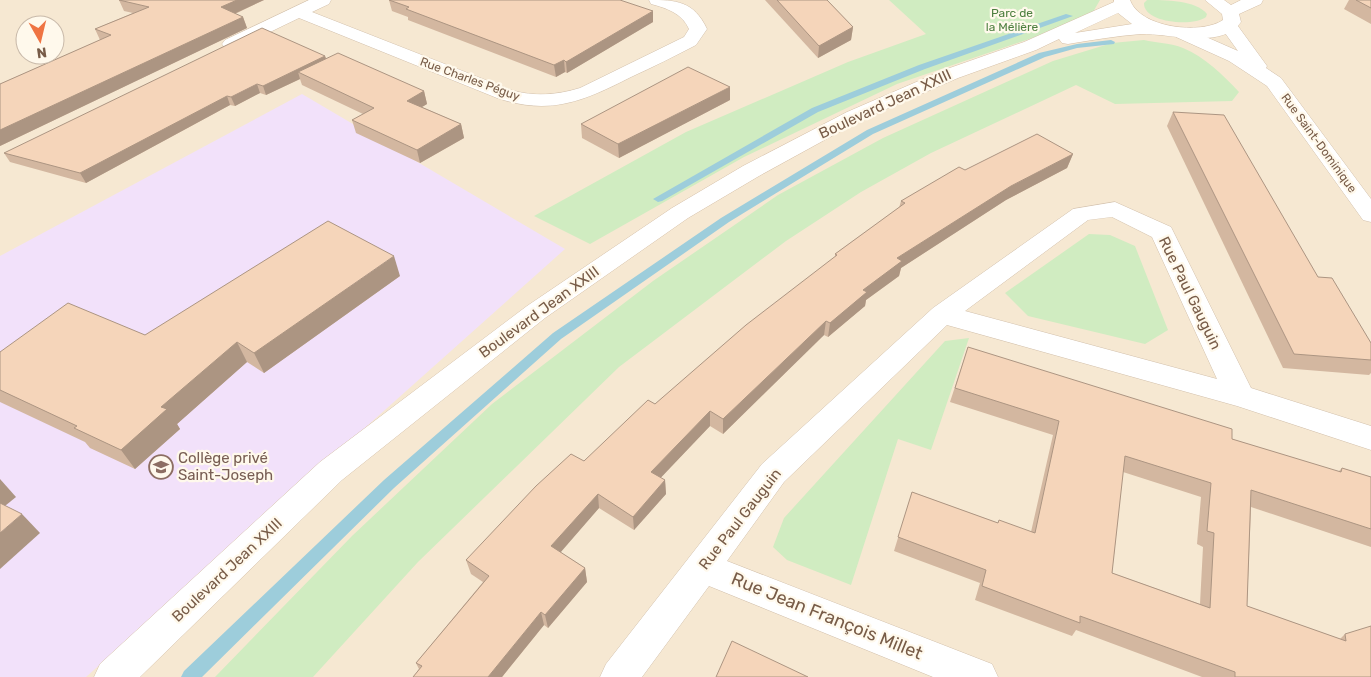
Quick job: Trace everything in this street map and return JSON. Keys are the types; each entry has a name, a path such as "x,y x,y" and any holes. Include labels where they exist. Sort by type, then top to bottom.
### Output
{"street":[{"path":"212,54 323,0"},
{"name":"Rue Charles Péguy","path":"298,12 504,94 519,99 539,101 565,99 587,92 690,41 698,29 694,19 675,6 657,0"},
{"name":"Rue Saint-Dominique","path":"1213,0 1230,19 1263,73 1284,94 1364,196 1371,215"},
{"path":"1030,46 1121,2 1125,11 1133,17 1158,28 1182,33 1211,33 1255,0"},
{"path":"1030,46 1124,30 1158,28"},
{"name":"Rue Saint-Dominique","path":"1182,33 1236,57 1263,73"},
{"name":"Boulevard Jean XXIII","path":"113,677 331,472 552,300 680,213 805,142 909,91 988,59 1030,46"},
{"name":"Rue Paul Gauguin","path":"619,677 773,473 942,314 1081,214 1114,209 1162,232 1240,396"},
{"path":"942,314 1240,396 1371,438"},
{"name":"Rue Jean François Millet","path":"702,567 979,677"}],"shaded area":[{"path":"0,0 1371,0 1371,677 0,677"},
{"name":"Collège privé Saint-Joseph","path":"302,94 565,249 86,677 0,677 0,256"}],"green space":[{"name":"Parc de la Mélière","path":"889,0 1100,0 1093,12 1035,37 897,84 744,157 590,244 534,216 686,132 848,62 926,34"},
{"path":"1147,0 1188,3 1202,9 1207,14 1206,17 1200,20 1191,22 1160,19 1151,15 1146,10 1144,3"},
{"path":"1144,40 1174,45 1199,56 1227,79 1239,92 1232,101 1115,104 1076,85 931,153 861,192 786,241 619,367 418,562 313,677 215,677 352,536 492,404 653,281 778,195 883,138 1053,61 1112,43"},
{"path":"1089,234 1110,235 1135,246 1168,330 1145,344 1028,316 1005,293"},
{"path":"969,338 931,450 898,439 851,585 787,560 773,547 784,518 945,341"}],"building":[{"path":"119,0 237,0 221,7 243,17 0,130 0,84 43,65 65,65 65,55 111,35 95,29 149,7"},
{"path":"389,0 620,0 653,11 566,62 564,60 554,65 406,9 409,7"},
{"path":"777,0 827,0 853,27 819,46"},
{"path":"1356,0 1371,0 1371,8"},
{"path":"262,28 325,56 263,86 257,84 231,97 227,96 80,173 4,153"},
{"path":"338,53 424,91 407,101 461,124 417,150 352,120 374,108 298,72"},
{"path":"688,67 730,87 618,144 581,124"},
{"path":"1173,112 1224,115 1318,277 1332,278 1371,343 1371,360 1294,354"},
{"path":"1037,134 1073,154 1011,186 897,258 902,261 863,290 867,292 830,323 826,321 723,419 710,411 651,472 665,480 633,517 598,494 551,546 585,568 545,615 541,612 488,677 413,677 422,666 416,663 489,576 466,560 536,486 571,454 584,461 648,400 655,404 746,325 837,255 835,254 905,203 901,201 959,167 965,170"},
{"path":"328,221 394,256 254,353 237,342 161,407 167,409 121,450 74,428 77,426 0,390 0,352 68,303 145,335"},
{"path":"968,347 1232,429 1232,439 1341,472 1342,468 1371,477 1371,529 1251,490 1247,606 1346,641 1345,634 1371,626 1371,677 1235,677 1235,672 1080,616 1080,623 982,586 986,570 898,537 912,492 998,523 999,520 1035,533 1059,421 955,388","holes":["1125,456 1211,483 1207,531 1214,533 1210,608 1112,573"]},
{"path":"0,503 22,514 0,533"},
{"path":"732,641 808,677 716,677"}],"waterway":[{"path":"658,199 815,110 922,67 1069,16"},
{"path":"190,677 389,484 557,336 725,220 870,132 1042,55 1077,46 1111,42"}],"place":[{"name":"Collège privé Saint-Joseph","path":"161,467"}]}
